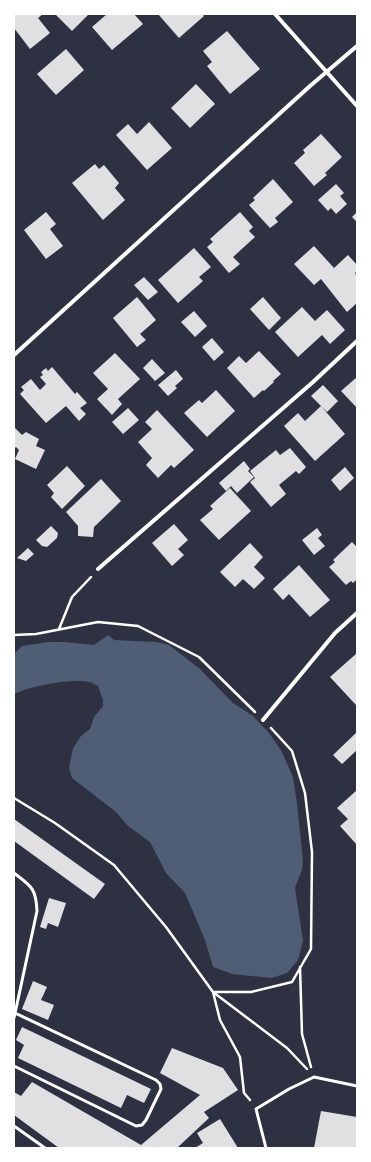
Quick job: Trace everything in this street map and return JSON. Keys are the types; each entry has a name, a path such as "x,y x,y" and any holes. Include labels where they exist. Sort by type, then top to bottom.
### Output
{"street":[{"path":"275,14 357,106"},
{"path":"14,355 357,46"},
{"path":"98,569 313,382 357,341"},
{"path":"263,720 335,633 357,612"}],"lane":[{"path":"14,873 32,888 37,899 37,911 14,1018"},
{"path":"14,1066 136,1126 142,1125 146,1120 161,1089 160,1084 156,1080 15,1013"},
{"path":"266,1148 256,1109 289,1089 314,1077 357,1086"},
{"path":"14,1126 45,1148"}],"path":[{"path":"58,629 72,597 98,569"},
{"path":"14,635 36,634 98,622 138,626 199,657 292,751 305,794 312,852 311,949 292,982 251,992 212,992"},
{"path":"14,798 55,823 114,865 166,927 212,992 287,1048 314,1077"},
{"path":"300,967 302,1034 314,1077"},
{"path":"212,992 220,1020 240,1057 244,1093 256,1109"}],"water":[{"path":"108,635 114,640 156,642 169,645 200,669 233,703 253,716 269,733 282,752 293,777 303,861 302,869 295,888 303,941 298,960 287,973 272,978 232,974 213,967 205,940 185,893 166,873 150,842 128,826 116,812 72,778 69,768 73,748 81,736 90,729 94,717 103,706 103,700 98,686 90,682 72,681 30,688 14,694 14,654 22,646 49,642 94,645"}],"building":[{"path":"14,14 43,14 38,18 50,33 30,49 14,28"},
{"path":"55,14 89,14 72,31"},
{"path":"107,14 134,14 143,24 112,50 92,27"},
{"path":"158,14 202,14 204,16 179,38"},
{"path":"227,31 260,69 230,94 207,66 212,62 203,51"},
{"path":"66,49 84,70 56,95 37,74"},
{"path":"196,84 215,104 190,128 171,108"},
{"path":"149,122 172,148 147,170 116,135 128,124 137,134"},
{"path":"321,134 342,157 325,173 327,175 314,186 294,163 305,153 303,150"},
{"path":"95,164 99,169 104,165 119,183 115,188 125,200 103,220 72,183"},
{"path":"273,179 293,202 275,218 278,222 270,228 249,205 255,200 253,198"},
{"path":"336,184 344,193 340,196 347,204 336,214 331,208 328,211 318,200"},
{"path":"46,212 56,224 50,229 63,246 46,259 24,230"},
{"path":"240,212 253,227 249,231 255,237 233,257 240,264 229,273 207,247 213,242 210,239"},
{"path":"357,212 357,222 352,217"},
{"path":"314,246 334,268 348,255 357,265 357,271 355,273 357,276 357,303 347,312 321,279 314,285 294,264"},
{"path":"194,248 211,267 199,277 203,281 178,303 158,280"},
{"path":"144,277 158,292 148,300 134,285"},
{"path":"137,297 156,320 140,334 146,340 137,347 113,318"},
{"path":"263,297 281,318 269,330 250,309"},
{"path":"302,307 315,321 327,310 345,330 330,344 322,335 298,357 275,332"},
{"path":"194,311 207,326 195,337 181,322"},
{"path":"212,338 224,352 214,361 202,347"},
{"path":"259,351 281,374 264,391 263,390 254,398 227,368 239,356 246,363"},
{"path":"115,353 140,379 118,399 122,404 112,415 97,399 108,389 93,373"},
{"path":"152,359 165,373 155,381 143,368"},
{"path":"52,367 75,394 77,392 87,403 80,408 86,414 79,421 66,406 46,423 20,394 24,390 21,387 31,379 40,390 46,384 40,377 43,375 41,372 46,368 48,371"},
{"path":"176,370 183,379 175,386 177,388 168,396 158,385"},
{"path":"357,377 357,408 341,391"},
{"path":"323,385 338,401 327,412 311,396"},
{"path":"216,390 235,411 207,437 184,413 199,400 202,403"},
{"path":"321,406 345,434 315,461 284,426 298,413 305,421"},
{"path":"128,408 139,420 123,434 112,422"},
{"path":"157,410 194,450 174,468 171,465 158,478 146,465 152,458 138,442 152,429 145,422"},
{"path":"14,427 22,435 26,432 39,439 36,446 45,450 36,469 15,459 19,450 16,447 14,449"},
{"path":"290,448 306,467 299,474 296,471 279,485 286,494 271,507 250,482 255,478 250,471 276,450 280,455"},
{"path":"244,461 250,469 248,471 254,477 237,493 231,486 226,491 219,483"},
{"path":"67,466 85,486 62,509 51,497 54,493 47,485"},
{"path":"345,467 354,478 340,491 331,480"},
{"path":"101,479 121,501 94,527 93,537 78,536 78,526 66,512"},
{"path":"230,488 251,511 219,540 200,520 213,509 210,506"},
{"path":"174,524 188,540 178,549 184,555 172,566 152,543"},
{"path":"51,526 58,533 57,538 47,547 42,546 36,540"},
{"path":"317,528 322,535 318,538 325,546 314,555 302,540"},
{"path":"352,542 357,547 357,579 353,583 351,581 346,585 329,567 335,562 333,560"},
{"path":"250,543 263,557 254,567 265,578 254,589 243,579 235,587 220,572"},
{"path":"28,548 34,554 26,561 17,558"},
{"path":"299,565 330,600 310,617 289,594 283,600 273,589"},
{"path":"357,653 357,703 356,705 330,677"},
{"path":"357,732 357,750 342,764 333,755"},
{"path":"357,790 357,845 340,826 348,819 337,808"},
{"path":"14,819 105,884 94,899 14,841"},
{"path":"49,898 66,903 58,927 48,923 46,929 40,927"},
{"path":"33,981 47,987 41,1000 54,1005 48,1020 22,1009"},
{"path":"22,1027 151,1089 144,1103 127,1095 121,1108 18,1058 24,1045 16,1040"},
{"path":"172,1048 223,1068 238,1090 204,1112 209,1118 177,1148 59,1148 14,1115 14,1092 21,1096 32,1082 141,1145 200,1095 160,1073"},
{"path":"321,1111 357,1117 357,1148 314,1148"},
{"path":"220,1119 238,1148 195,1148 203,1143 197,1133"}]}
